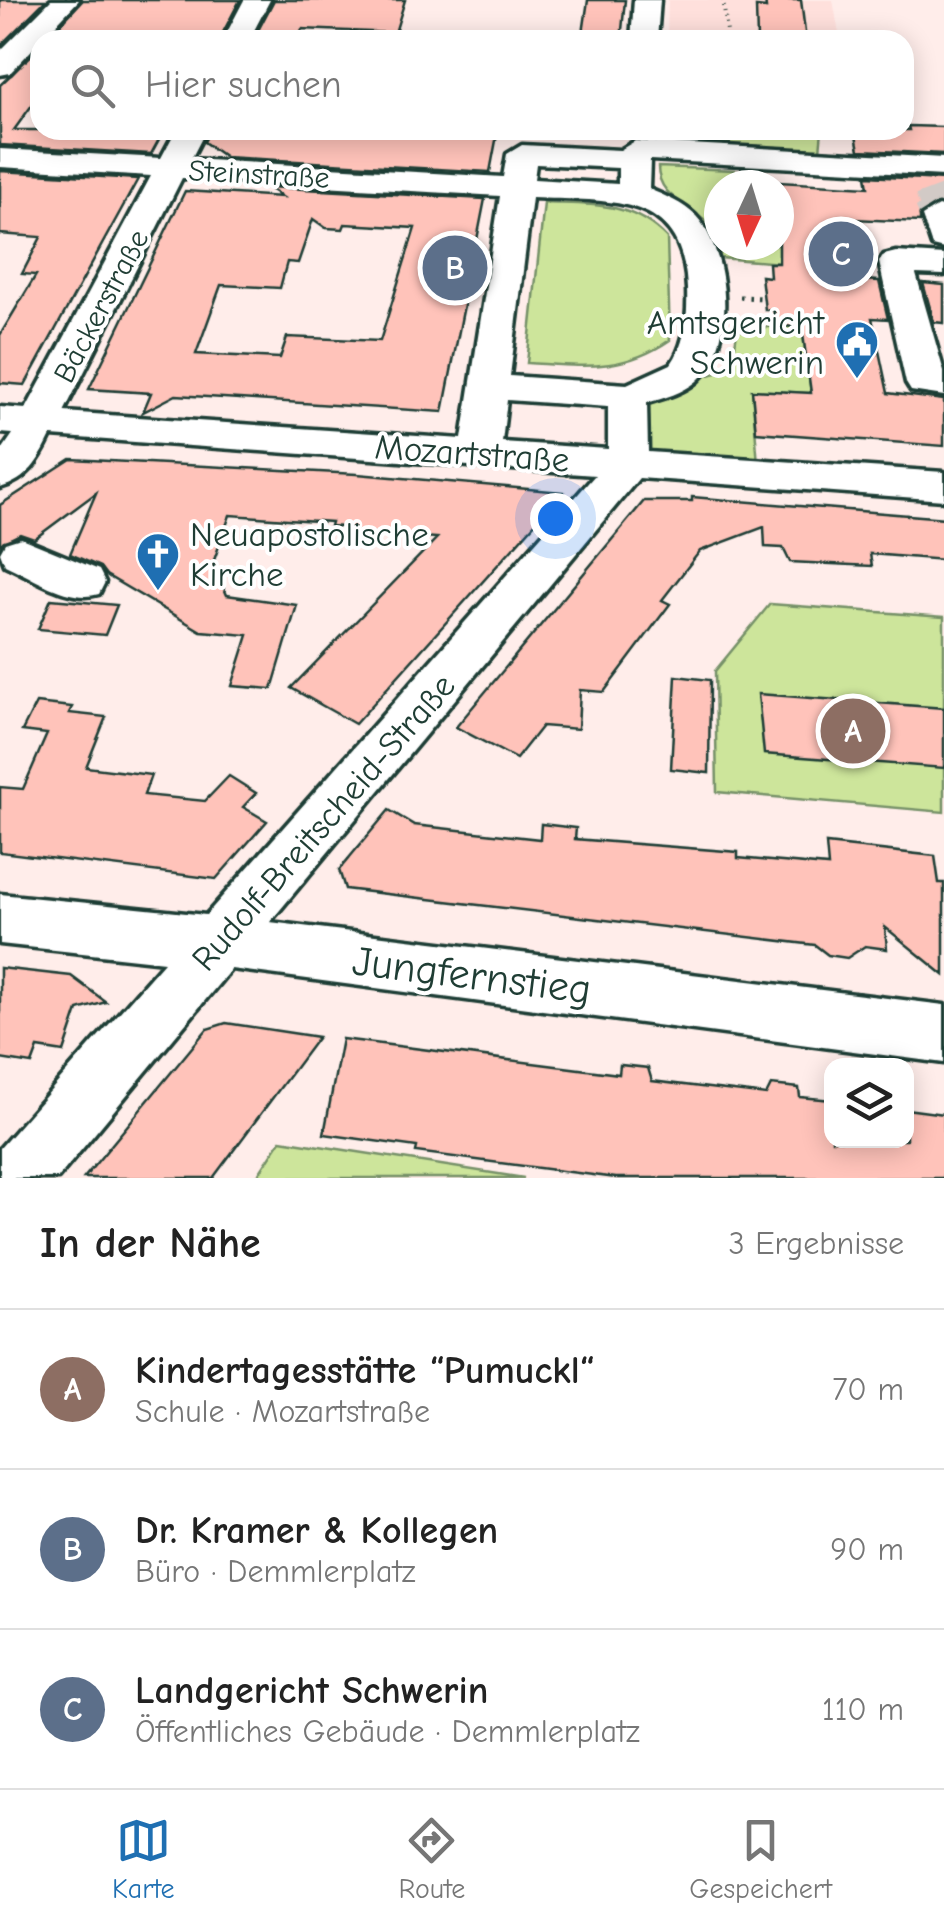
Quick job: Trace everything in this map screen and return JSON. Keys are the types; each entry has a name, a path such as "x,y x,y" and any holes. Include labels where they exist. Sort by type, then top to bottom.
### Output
{"street":[{"path":"36,30 66,0"},
{"path":"242,30 258,0"},
{"path":"644,30 646,0"},
{"path":"0,66 30,36"},
{"name":"Bäckerstraße","path":"0,474 20,458 20,421 172,170 186,140"},
{"path":"843,140 844,162"},
{"path":"480,453 522,154 844,162 935,196"},
{"name":"Steinstraße","path":"0,158 518,188"},
{"path":"489,387 628,396 656,387 689,368 703,331 703,256 686,225 666,209 635,159"},
{"path":"944,265 896,262 925,383 944,384"},
{"path":"628,396 628,464"},
{"name":"Mozartstraße","path":"20,421 944,486"},
{"name":"Rudolf-Breitscheid-Straße","path":"16,1178 628,464"},
{"path":"21,554 84,582"},
{"name":"Jungfernstieg","path":"0,919 221,942 944,1034"}],"path":[{"path":"723,0 727,30"}],"shaded area":[{"path":"668,0 833,0 838,30 667,30"}],"green space":[{"path":"640,140 821,140 820,151 635,150"},
{"path":"658,167 735,170 704,170 704,221 672,196 660,179"},
{"path":"544,203 595,205 625,211 654,226 667,238 670,340 618,363 527,363"},
{"path":"745,260 792,260 795,264"},
{"path":"802,327 811,393 752,390 759,476 628,464 628,396 732,369 737,331"},
{"path":"770,604 944,617 944,812 717,792 715,671"},
{"path":"281,1140 524,1178 256,1178"}],"building":[{"path":"0,0 46,0 0,46"},
{"path":"83,0 240,0 224,30 55,30"},
{"path":"274,0 405,0 396,30 258,30"},
{"path":"588,0 625,0 622,30 584,30"},
{"path":"765,0 801,0 805,30 757,30 756,7 766,8"},
{"path":"30,56 30,108 14,130 30,130 30,140 159,140 151,154 0,145 0,85"},
{"path":"914,126 944,127 944,154 859,150 857,140 914,140"},
{"path":"496,140 490,172 225,157 204,142"},
{"path":"0,171 138,179 25,385 0,383 0,335 36,275 22,274 41,237 0,234"},
{"path":"866,176 944,180 944,204 936,203 920,213 920,222 853,219 864,280 879,281 888,319 872,318 888,393 944,400 944,446 756,432 752,390 811,393 802,327 776,326 774,310 765,310 761,276 770,277 769,263 794,260 794,183 868,187"},
{"path":"267,187 485,199 443,412 176,395 143,412 151,393 89,389 185,191 282,197","holes":["313,219 326,228 343,229 345,224 415,228 380,341 287,337 280,358 196,354 221,285 280,288 287,262 298,263"]},
{"path":"923,283 944,285 944,323 934,322"},
{"path":"71,459 357,474 563,492 355,724 291,688 437,538 354,532 355,528 330,526 331,522 230,515 213,563 227,595 297,605 272,689 232,686 248,635 201,631 106,575 100,567 70,554 96,493 34,539 20,534 0,544 0,505"},
{"path":"692,497 944,518 944,560 870,554 872,566 790,562 783,548 765,547 764,527 700,551 662,600 670,604 604,692 580,690 578,729 542,726 516,759 456,727 644,501 692,501"},
{"path":"51,599 117,605 105,635 38,629"},
{"path":"676,676 710,680 709,773 671,769"},
{"path":"758,694 944,708 944,768 764,754"},
{"path":"36,703 72,707 69,713 106,717 86,767 151,775 144,795 205,801 229,776 256,793 243,807 267,821 216,879 0,852 0,787 23,789 47,734 22,731"},
{"path":"389,810 414,825 540,839 541,824 576,828 575,839 738,852 738,858 828,866 826,844 935,856 939,883 944,883 944,975 885,927 887,949 865,946 847,958 828,955 815,945 345,889 339,870"},
{"path":"0,968 71,976 106,1002 78,1010 64,1052 38,1048 32,1064 0,1059"},
{"path":"226,1023 318,1037 213,1178 84,1178 207,1029"},
{"path":"342,1039 619,1074 620,1065 648,1068 652,1081 766,1095 771,1085 799,1088 800,1097 824,1099 824,1148 914,1148 914,1110 944,1114 944,1178 616,1178 416,1152 417,1147 324,1134"}],"tunnel":[{"path":"929,190 934,203"},
{"path":"933,201 938,216"}],"place":[{"name":"Landgericht Schwerin","path":"841,254"},
{"name":"Dr. Kramer & Kollegen","path":"455,268"},
{"name":"Amtsgericht Schwerin","path":"857,380"},
{"name":"Neuapostolische Kirche","path":"158,592"},
{"name":"Kindertagesstätte “Pumuckl“","path":"853,731"}]}
